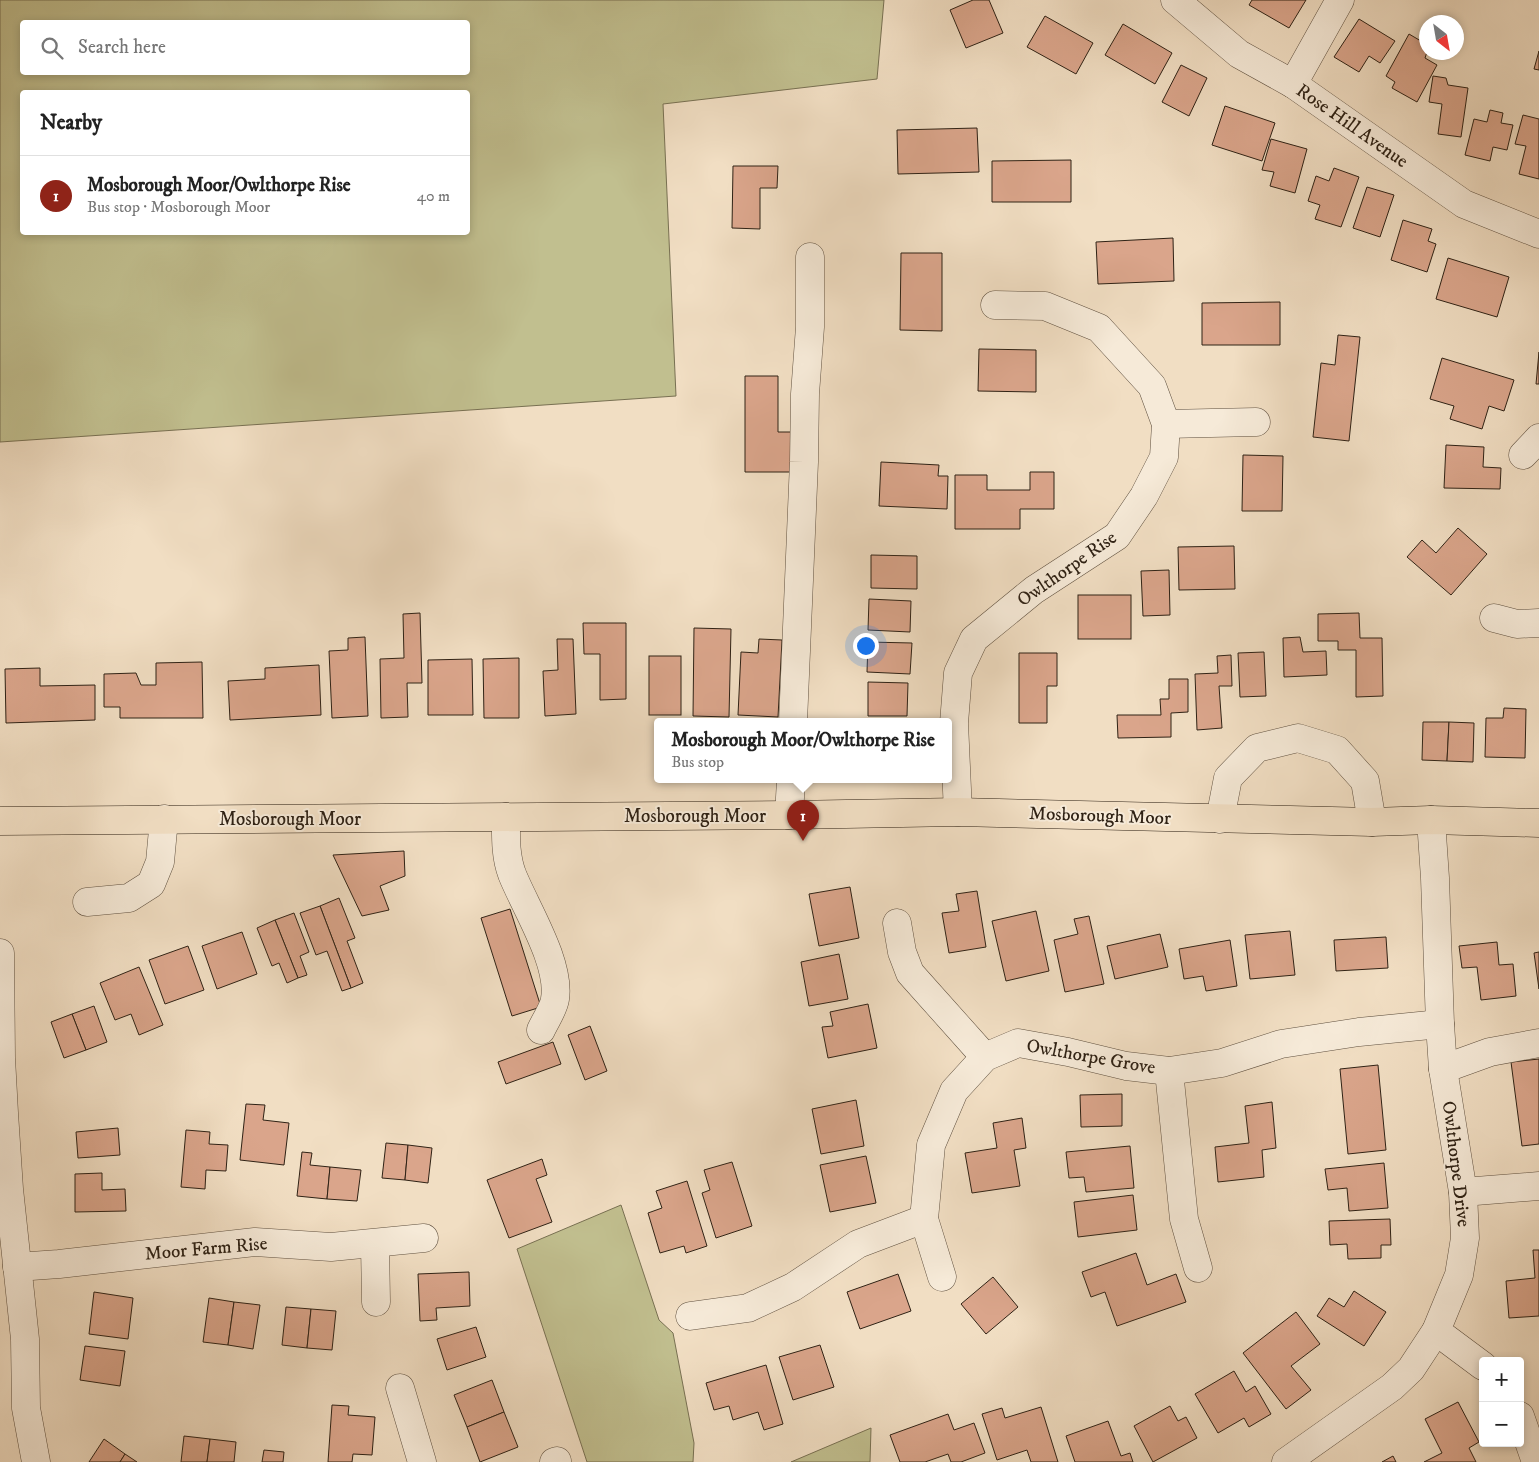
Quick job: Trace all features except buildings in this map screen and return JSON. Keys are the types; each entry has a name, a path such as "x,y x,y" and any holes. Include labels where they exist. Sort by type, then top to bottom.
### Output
{"main road":[{"name":"Mosborough Moor","path":"0,821 958,812 1372,822 1431,820 1539,823"}],"street":[{"name":"Rose Hill Avenue","path":"1174,0 1239,54 1293,84 1464,204 1539,234"},
{"path":"1293,84 1340,0"},
{"path":"793,718 805,394 810,327 810,257"},
{"name":"Owlthorpe Rise","path":"958,812 954,723 958,673 974,639 1034,590 1117,536 1144,496 1164,457 1166,424 1152,386 1098,328 1045,306 995,305"},
{"path":"1166,424 1256,422"},
{"path":"1494,618 1517,624 1539,624"},
{"path":"1220,819 1228,778 1257,748 1298,738 1337,750 1365,781 1372,822"},
{"path":"789,815 791,783"},
{"path":"506,817 506,848 512,872 545,946 555,976 555,1000 541,1030"},
{"path":"87,902 129,898 151,884 160,862 164,819"},
{"name":"Owlthorpe Drive","path":"1290,1461 1392,1387 1411,1369 1436,1331 1459,1275 1466,1238 1463,1192 1443,1069 1431,820"},
{"path":"897,923 902,952 910,973 984,1057"},
{"path":"0,953 0,1058 9,1179 25,1339 26,1408 36,1462"},
{"name":"Owlthorpe Grove","path":"942,1277 924,1219 931,1145 954,1091 984,1057 1018,1043 1068,1052 1126,1066 1169,1071 1222,1063 1281,1044 1359,1032 1440,1024"},
{"path":"1443,1069 1490,1052 1539,1042"},
{"name":"Owlthorpe Grove","path":"1169,1071 1184,1219 1198,1268"},
{"path":"1463,1192 1539,1186"},
{"path":"690,1316 748,1308 793,1287 858,1244 924,1219"},
{"name":"Moor Farm Rise","path":"17,1266 59,1264 255,1242 331,1247 424,1238"},
{"path":"375,1244 376,1302"},
{"path":"1436,1331 1479,1363"},
{"path":"400,1388 422,1462"},
{"path":"1524,1428 1536,1462"}],"shaded area":[{"path":"0,0 884,0 877,79 663,104 676,396 0,442"},
{"path":"621,1205 659,1320 673,1333 694,1443 693,1462 587,1462 517,1249"},
{"path":"871,1428 870,1462 791,1462"}],"place":[{"name":"Mosborough Moor/Owlthorpe Rise","path":"803,841"}]}
